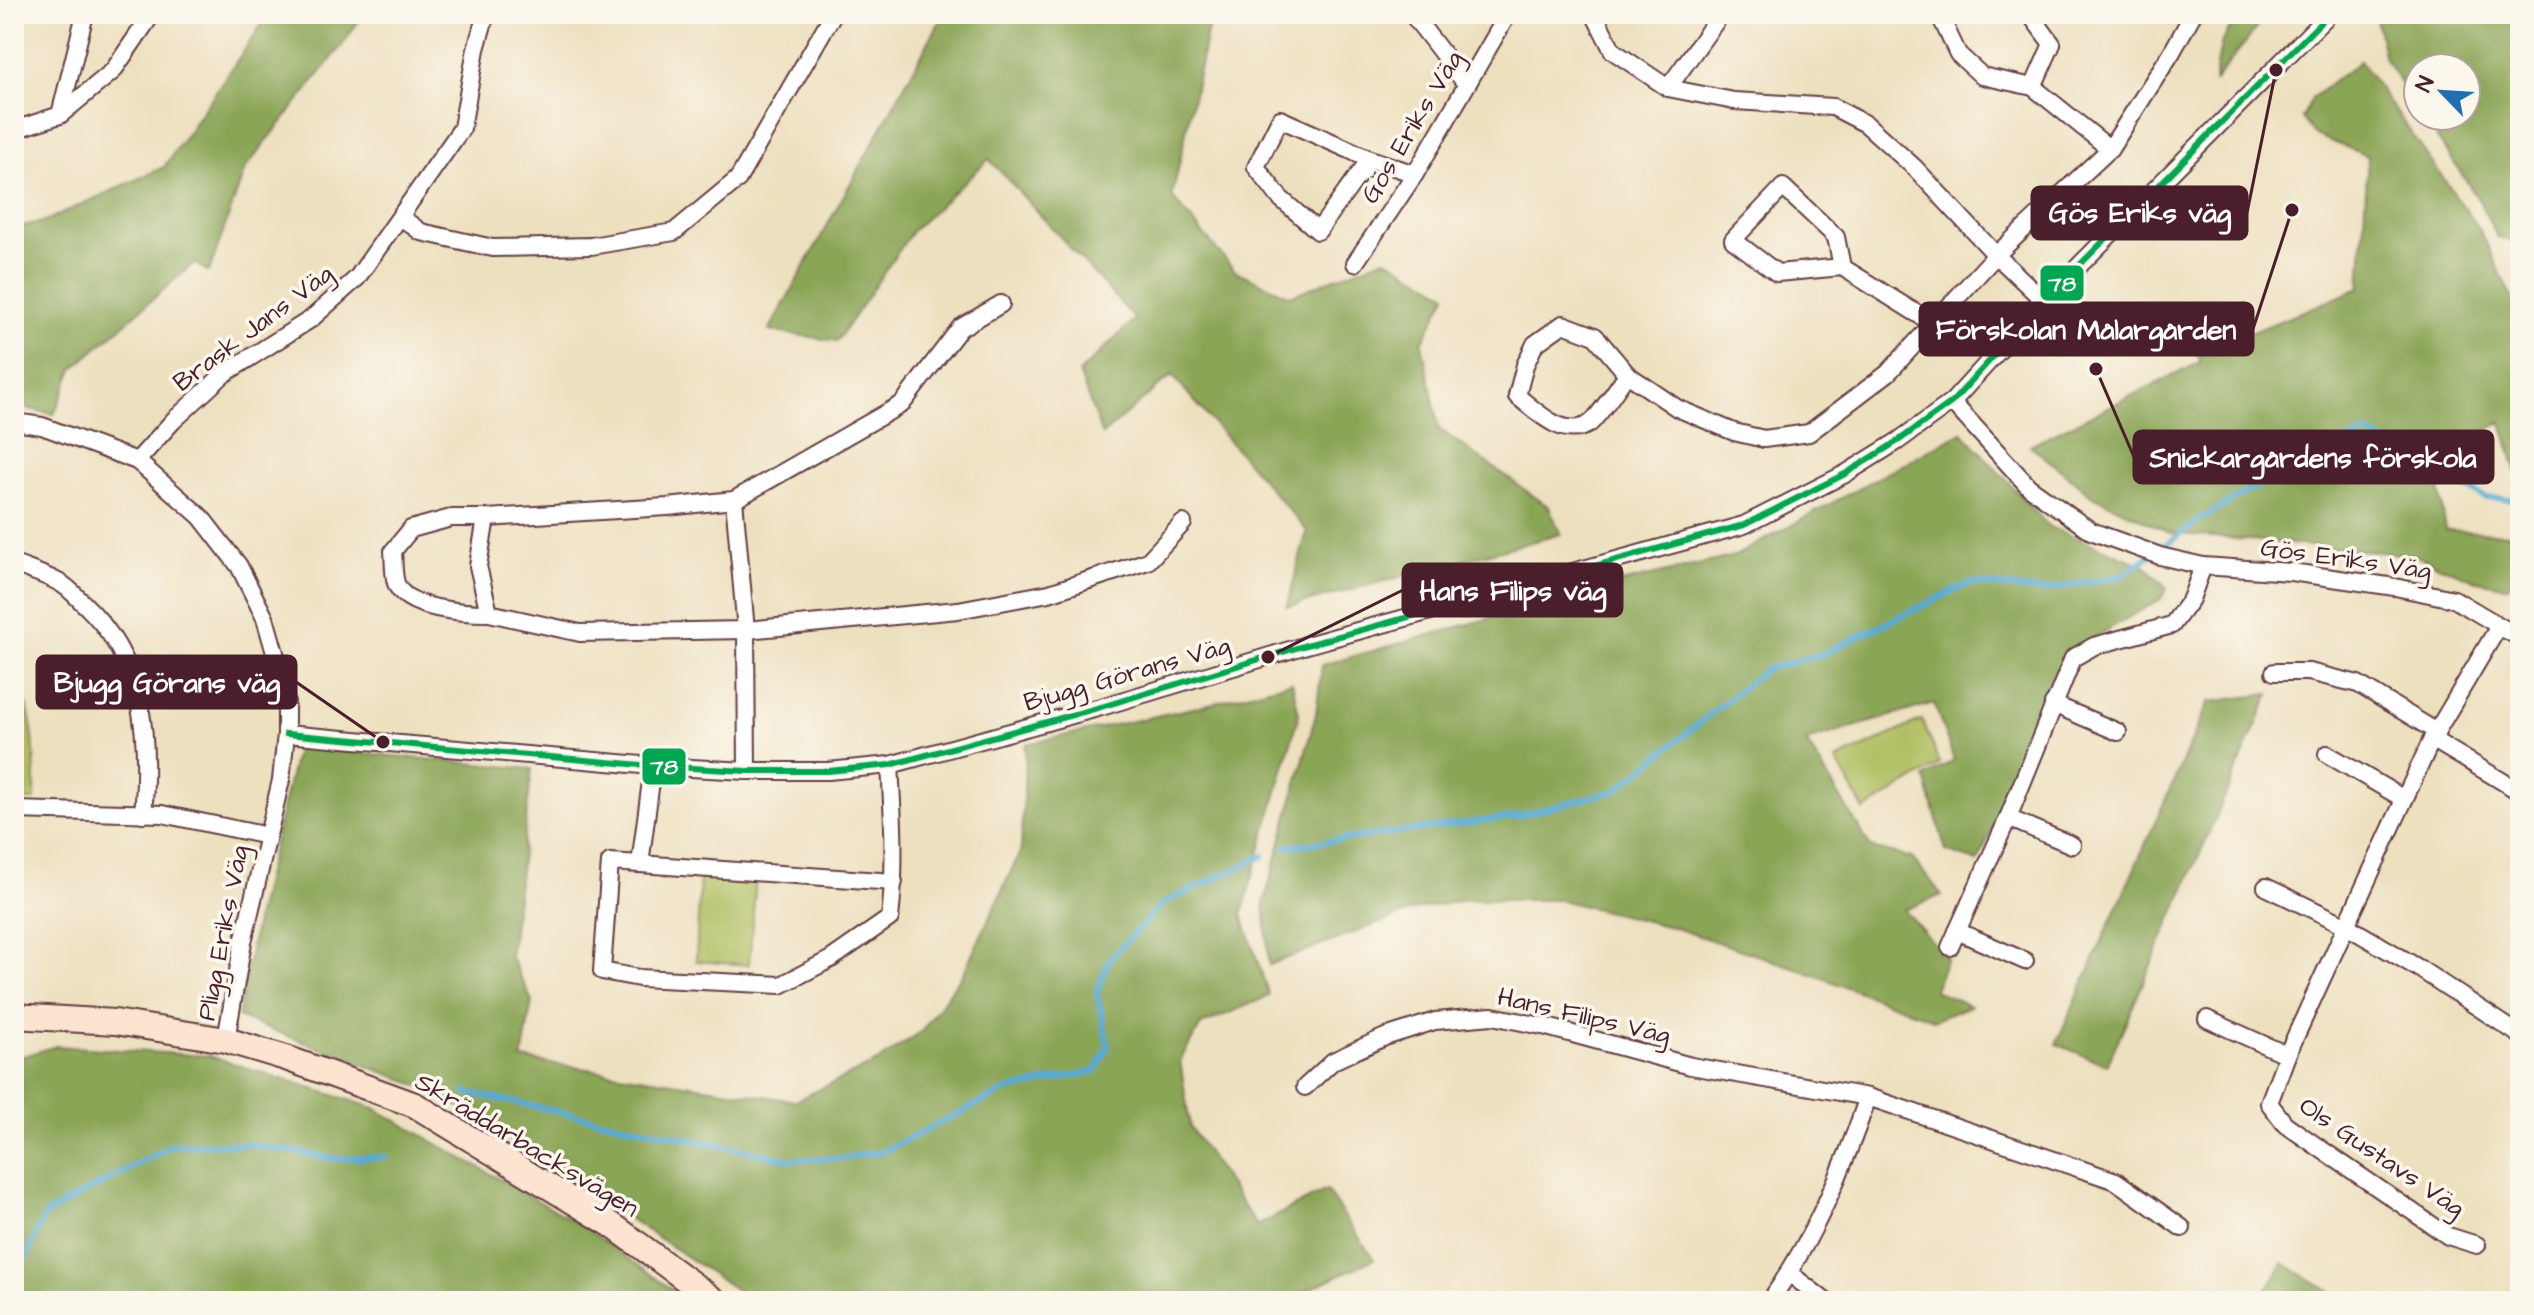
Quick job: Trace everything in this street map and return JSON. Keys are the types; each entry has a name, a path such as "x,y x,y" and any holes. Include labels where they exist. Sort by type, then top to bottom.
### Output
{"street":[{"path":"60,115 85,14"},
{"path":"14,130 60,115 113,71 152,14"},
{"name":"Brask Jans Väg","path":"137,461 173,421 224,374 311,319 357,278 402,218 462,128 476,49 486,14"},
{"path":"402,218 421,232 493,248 591,246 674,232 738,179 833,14"},
{"name":"Gös Eriks Väg","path":"1412,14 1466,84"},
{"name":"Gös Eriks Väg","path":"1355,263 1415,174 1508,14"},
{"path":"1594,14 1613,51 1668,88 1734,101 1833,107 1866,124 1915,168 1996,255 2044,301"},
{"path":"1668,88 1721,14"},
{"path":"1947,14 1941,18 1958,53 1982,76 2033,87 2110,149"},
{"path":"2030,14 2052,44 2033,87"},
{"path":"1627,374 1589,424 1569,429 1550,422 1517,396 1525,365 1535,344 1563,324 1595,336 1627,374 1677,408 1734,432 1764,439 1809,433 1888,373 1996,255 2110,149 2193,14"},
{"path":"1952,402 2044,301 2329,14"},
{"name":"Gös Eriks Väg","path":"1370,159 1318,231 1280,198 1256,167 1280,119 1370,159 1415,174"},
{"path":"1842,267 1836,237 1783,187 1733,240 1777,273 1842,267 1932,323"},
{"path":"1001,304 960,328 902,404 734,500 667,507 451,518 411,529 393,551 396,585 411,601 464,613 489,613 580,633 746,630 958,610 1049,593 1148,561 1183,523"},
{"name":"Gös Eriks Väg","path":"1952,402 2029,487 2091,531 2160,556 2203,566 2291,572 2454,599 2520,638"},
{"name":"Bjugg Görans Väg","path":"286,734 653,766 747,771 828,771 890,765 1101,707 1303,646 1744,525 1845,474 1952,402"},
{"name":"Pligg Eriks Väg","path":"14,422 42,426 137,461 201,517 239,566 265,618 281,674 286,703 286,734 281,780 243,942 226,1040"},
{"path":"734,500 746,630 747,771"},
{"path":"486,518 478,566 489,613"},
{"path":"14,564 61,583 93,613 116,641 136,683 146,753 143,814"},
{"path":"1950,947 2008,818 2073,658 2094,646 2172,625 2191,599 2203,566"},
{"name":"Ols Gustavs Väg","path":"2477,1245 2448,1236 2285,1124 2269,1103 2345,925 2434,735 2499,626"},
{"path":"2274,672 2309,672 2358,684 2520,792"},
{"path":"2053,704 2118,732"},
{"path":"2327,754 2404,799"},
{"path":"890,765 894,882 890,918 831,959 781,985 639,978 602,971 610,862 894,882"},
{"path":"640,864 653,766"},
{"name":"Pligg Eriks Väg","path":"14,810 162,814 268,836"},
{"path":"2008,818 2072,845"},
{"path":"2266,887 2345,925 2420,969 2520,1035"},
{"path":"1957,931 2025,961"},
{"name":"Skräddarbacksvägen","path":"14,1016 115,1022 226,1040 286,1058 415,1105 612,1225 715,1301"},
{"name":"Hans Filips Väg","path":"1305,1087 1333,1061 1385,1037 1435,1021 1492,1016 1547,1027 1691,1066 1868,1097 2116,1181 2182,1228"},
{"path":"2207,1019 2287,1055"},
{"path":"1770,1301 1820,1220 1868,1097"},
{"path":"1789,1273 1825,1301"}],"green space":[{"path":"269,14 363,14 344,43 245,169 209,272 194,263 73,369 54,414 14,406 14,227 43,222 164,167"},
{"path":"944,14 1211,14 1172,197 1235,271 1290,296 1385,258 1447,294 1422,343 1439,429 1549,507 1561,534 1287,607 1307,531 1172,375 1102,435 1079,373 1135,319 989,159 913,230 837,341 769,331"},
{"path":"2238,14 2267,14 2214,82 2221,44"},
{"path":"2375,14 2520,14 2520,243 2497,237 2480,202 2434,132 2482,132 2482,52 2402,52 2402,85 2385,59"},
{"path":"2360,61 2402,120 2402,132 2410,132 2480,230 2520,315 2520,483 2502,422 2444,452 2438,483 2446,530 2511,534 2518,570 2508,587 2477,581 2414,555 2170,533 2091,495 2030,445 2201,362 2182,325 2205,304 2248,334 2360,288 2368,156 2315,135 2302,118 2312,98"},
{"path":"1962,432 2049,527 2146,566 2167,588 2161,599 2070,651 1978,862 1946,851 1925,778 1954,760 1934,703 1806,741 1871,848 1912,858 1942,895 1904,910 1947,958 1934,990 1970,1006 1935,1020 1790,966 1675,928 1560,900 1464,900 1414,910 1269,965 1264,903 1316,714 1322,665 1591,590 1735,556"},
{"path":"14,673 30,720 35,800 14,800"},
{"path":"1292,682 1299,714 1242,914 1269,996 1201,1025 1180,1060 1190,1127 1257,1226 1326,1190 1374,1259 1284,1301 753,1301 476,1116 433,1091 238,1017 257,915 297,747 532,769 510,956 532,1001 522,1059 795,1101 877,1062 922,1031 964,972 1021,850 1026,744 1202,706"},
{"path":"2270,694 2107,1065 2056,1044 2209,702"},
{"path":"1922,720 1940,764 1864,810 1836,760"},
{"path":"756,876 749,965 696,961 700,877"},
{"path":"56,1046 210,1056 374,1108 581,1225 688,1301 14,1301 14,1059"},
{"path":"2283,1263 2346,1301 2259,1301"}],"waterway":[{"path":"1285,847 1513,817 1615,791 1766,669 1822,654 1970,583 2040,591 2121,576 2203,518 2282,471 2368,433 2485,498 2520,499"},
{"path":"465,1092 791,1160 846,1158 884,1151 1004,1091 1096,1071 1108,1046 1097,993 1109,960 1162,904 1263,856"},
{"path":"14,1281 46,1214 172,1145 250,1144 334,1159 386,1157"}],"transit line":[{"name":"78","path":"286,734 653,766 747,771 828,771 890,765 1101,707 1303,646 1744,525 1845,474 1952,402 2044,301 2329,14"}],"place":[{"name":"Gös Eriks väg","path":"2276,70"},
{"name":"Förskolan Målargården","path":"2292,210"},
{"name":"Snickargårdens förskola","path":"2096,369"},
{"name":"Hans Filips väg","path":"1268,657"},
{"name":"Bjugg Görans väg","path":"383,742"}]}
